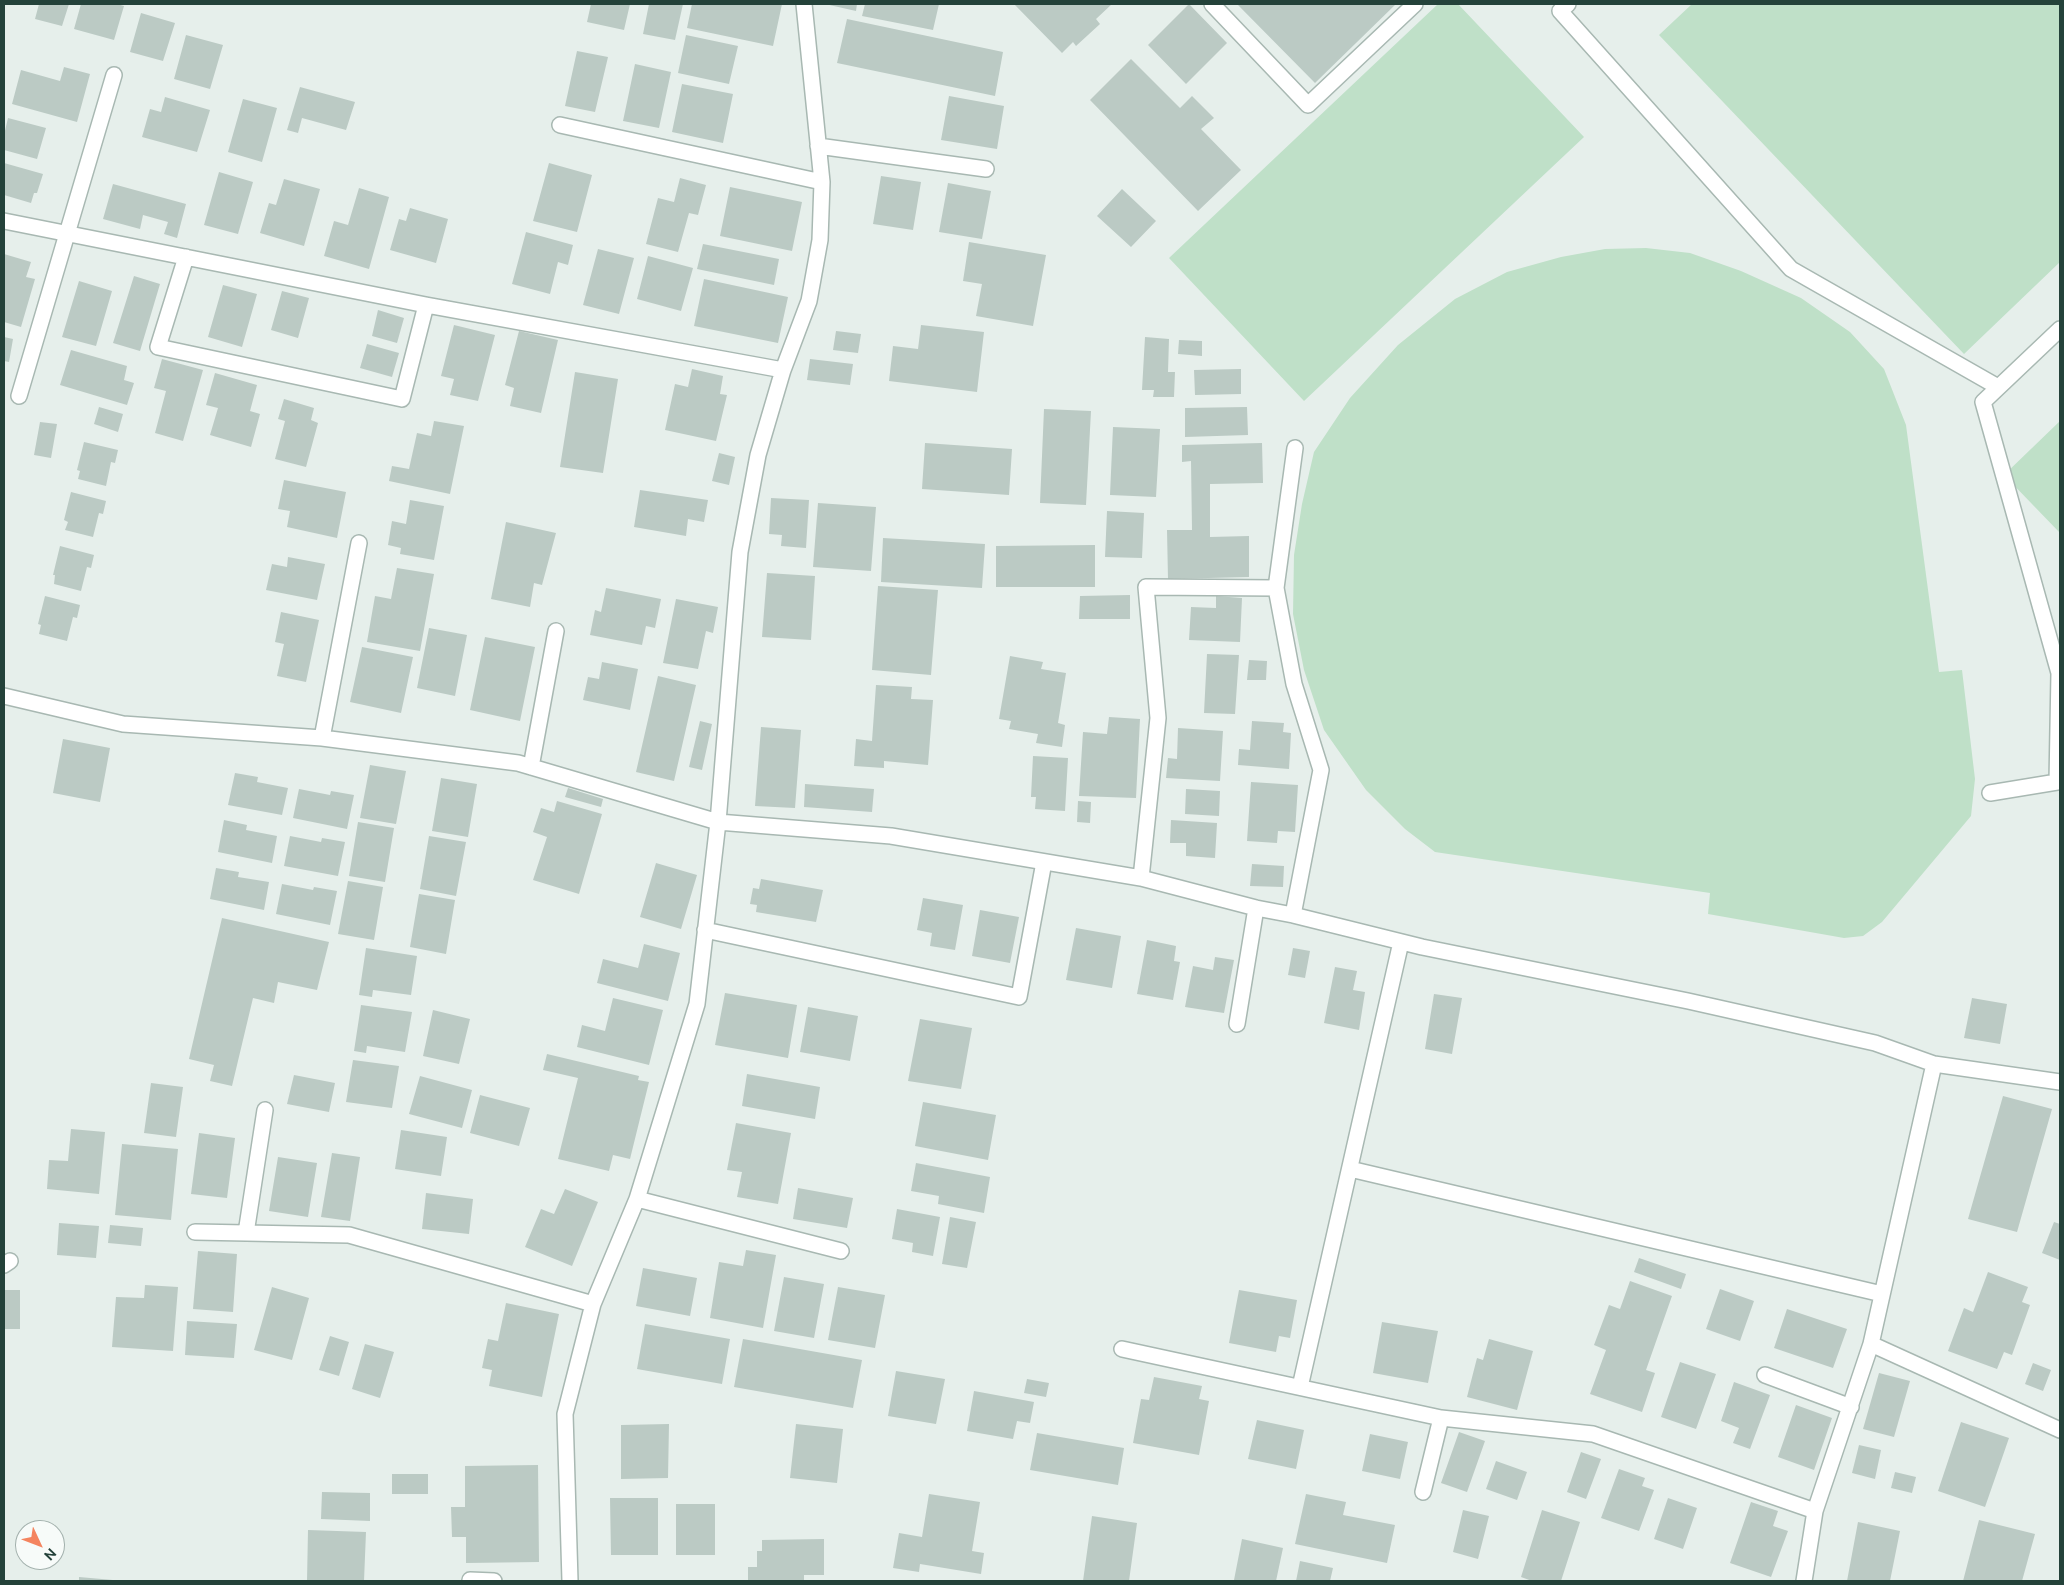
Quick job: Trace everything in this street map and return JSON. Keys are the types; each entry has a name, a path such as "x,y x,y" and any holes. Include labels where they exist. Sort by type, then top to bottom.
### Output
{"street":[{"path":"570,1581 565,1414 593,1304 637,1199 697,1004 718,822 740,552 758,455 783,370 809,301 820,240 822,182 804,4"},
{"path":"1212,4 1308,105 1415,4"},
{"path":"1568,4 1560,11 1791,269 1998,387"},
{"path":"19,396 114,75"},
{"path":"560,126 822,182"},
{"path":"818,146 986,169"},
{"path":"4,221 426,305 783,370"},
{"path":"186,258 158,347 402,399 426,305"},
{"path":"1990,793 2057,782 2059,673 1982,402 2060,328"},
{"path":"1293,915 1322,770 1294,684 1276,588 1295,448"},
{"path":"322,738 359,543"},
{"path":"1141,878 1158,718 1146,586 1276,588"},
{"path":"531,767 556,631"},
{"path":"4,696 123,724 322,738 518,764 718,822 891,836 1141,878 1256,908 1293,915 1401,942 1688,1001 1875,1043 1934,1064 2060,1082"},
{"path":"705,930 1019,997 1044,862"},
{"path":"1237,1024 1256,908"},
{"path":"1300,1388 1401,942"},
{"path":"1804,1581 1815,1511 1871,1344 1934,1064"},
{"path":"246,1233 265,1110"},
{"path":"1350,1169 1882,1294"},
{"path":"637,1199 841,1250"},
{"path":"195,1232 349,1235 593,1304"},
{"path":"1871,1344 2060,1430"},
{"path":"1122,1349 1442,1418 1594,1434 1815,1511"},
{"path":"1765,1375 1851,1406"},
{"path":"1423,1492 1442,1418"},
{"path":"470,1580 494,1581"}],"green space":[{"path":"1438,4 1458,4 1584,137 1304,401 1169,258"},
{"path":"1692,4 2060,4 2060,262 1964,354 1659,35"},
{"path":"1646,248 1690,253 1741,271 1801,298 1850,332 1884,369 1906,425 1939,672 1962,670 1975,779 1971,816 1882,922 1863,936 1844,938 1708,914 1710,893 1435,852 1405,829 1366,790 1324,730 1304,670 1293,614 1294,555 1302,504 1314,452 1350,398 1398,345 1455,299 1507,272 1561,257 1605,249"},
{"path":"2060,421 2060,533 2004,475"}],"building":[{"path":"39,4 69,4 62,26 35,19"},
{"path":"81,4 117,4 124,6 114,40 74,29"},
{"path":"591,4 630,4 624,30 587,22"},
{"path":"649,4 683,4 675,40 643,34"},
{"path":"692,4 782,4 773,46 687,28"},
{"path":"825,4 857,4 856,11"},
{"path":"865,4 939,4 933,30 862,16"},
{"path":"1014,4 1112,4 1096,19 1100,24 1076,46 1073,42 1062,53"},
{"path":"1189,4 1227,43 1186,84 1148,45"},
{"path":"1237,4 1396,4 1315,83"},
{"path":"141,13 175,23 163,61 130,52"},
{"path":"847,19 1003,52 995,96 837,63"},
{"path":"186,35 223,45 210,89 174,79"},
{"path":"686,35 738,46 729,84 678,73"},
{"path":"577,51 608,57 595,112 565,106"},
{"path":"1131,59 1180,108 1192,96 1214,118 1201,129 1241,170 1198,211 1090,100"},
{"path":"635,64 671,72 659,128 623,121"},
{"path":"64,67 90,74 77,122 12,104 21,70 60,81"},
{"path":"682,84 733,94 723,143 672,132"},
{"path":"300,87 355,102 346,130 302,118 298,133 287,130"},
{"path":"949,96 1004,106 997,149 941,140"},
{"path":"165,97 210,110 197,152 142,137 150,109 161,112"},
{"path":"243,99 277,108 262,162 228,152"},
{"path":"8,118 46,128 37,159 4,150 4,135"},
{"path":"4,163 43,174 37,193 34,193 31,203 4,195"},
{"path":"549,163 592,175 577,232 533,221"},
{"path":"219,172 253,182 238,234 204,225"},
{"path":"881,176 921,182 913,230 873,224"},
{"path":"680,178 706,185 698,215 689,213 678,252 646,244 658,198 674,202"},
{"path":"284,179 320,189 304,246 260,233 269,203 276,205"},
{"path":"948,183 991,191 982,239 939,232"},
{"path":"113,184 186,204 177,238 164,234 168,222 143,215 140,229 103,219"},
{"path":"730,187 802,202 792,251 720,236"},
{"path":"359,188 389,197 369,269 324,256 334,221 348,225"},
{"path":"1122,189 1156,221 1131,247 1097,216"},
{"path":"410,208 448,219 436,263 390,250 399,219 406,221"},
{"path":"526,232 573,245 568,265 558,262 550,294 512,284"},
{"path":"969,242 1046,255 1033,326 976,316 982,284 963,281"},
{"path":"703,244 779,259 774,285 697,269"},
{"path":"598,249 634,258 619,314 583,305"},
{"path":"4,254 31,262 26,277 35,279 21,327 4,322"},
{"path":"648,256 693,268 681,311 637,299"},
{"path":"134,276 160,284 140,351 113,343"},
{"path":"704,279 788,297 778,343 694,326"},
{"path":"79,281 112,291 96,346 62,337"},
{"path":"223,285 257,294 242,347 208,337"},
{"path":"282,291 309,298 298,338 271,330"},
{"path":"378,310 404,318 397,343 372,336"},
{"path":"454,325 495,335 478,401 450,395 454,379 441,376"},
{"path":"921,325 984,332 977,392 889,381 893,346 918,349"},
{"path":"519,331 558,340 541,413 510,406 514,388 505,385"},
{"path":"836,331 861,334 858,353 833,350"},
{"path":"4,337 13,339 9,362 4,361"},
{"path":"1145,337 1169,339 1168,372 1175,372 1174,397 1153,397 1154,390 1142,390"},
{"path":"1179,340 1202,341 1202,356 1178,354"},
{"path":"367,344 399,353 392,377 360,368"},
{"path":"71,350 127,366 124,380 134,383 127,405 60,385"},
{"path":"162,359 203,370 183,441 155,433 166,391 154,388"},
{"path":"810,359 853,364 850,385 807,380"},
{"path":"692,369 723,376 720,394 727,395 716,441 665,430 675,384 688,387"},
{"path":"1241,369 1241,394 1195,395 1194,370"},
{"path":"575,372 618,379 603,473 560,467"},
{"path":"215,373 257,385 250,411 260,414 251,447 210,435 218,408 206,405"},
{"path":"284,399 314,408 311,420 318,423 306,467 275,459 285,421 278,419"},
{"path":"99,407 123,414 118,432 94,424"},
{"path":"1247,407 1248,435 1185,437 1185,408"},
{"path":"1044,409 1091,411 1086,505 1040,503"},
{"path":"434,421 464,426 450,494 389,481 392,466 409,469 417,433 431,436"},
{"path":"40,422 57,424 51,458 34,455"},
{"path":"1113,427 1160,429 1156,497 1110,495"},
{"path":"84,442 118,450 115,463 111,462 106,486 78,479 80,471 77,470"},
{"path":"925,443 1012,449 1009,495 922,489"},
{"path":"1262,443 1263,483 1210,484 1210,537 1249,536 1249,577 1168,579 1167,530 1192,530 1191,461 1182,462 1182,445"},
{"path":"719,453 735,457 729,485 712,481"},
{"path":"284,480 346,492 337,538 287,527 290,511 278,509"},
{"path":"640,490 708,500 704,522 688,519 686,536 634,527"},
{"path":"71,492 106,501 103,514 99,513 93,537 65,530 68,522 64,520"},
{"path":"771,498 809,500 806,548 781,546 782,535 769,534"},
{"path":"410,500 444,506 434,560 400,554 401,548 388,545 392,521 406,524"},
{"path":"818,503 876,507 871,571 813,567"},
{"path":"1107,511 1144,513 1142,558 1105,557"},
{"path":"506,522 556,533 542,585 534,583 530,607 491,599"},
{"path":"883,538 985,544 982,588 881,582"},
{"path":"1095,545 1095,587 996,587 996,546"},
{"path":"60,546 94,555 91,568 87,567 81,591 54,584 55,575 53,575"},
{"path":"288,557 325,564 317,600 266,590 272,564 287,567"},
{"path":"397,568 434,574 420,651 367,642 375,596 391,599"},
{"path":"767,573 815,576 811,640 762,637"},
{"path":"878,586 938,590 931,675 872,670"},
{"path":"606,588 661,599 655,628 646,626 642,645 590,635 595,610 601,612"},
{"path":"1130,595 1130,619 1079,619 1080,596"},
{"path":"45,596 80,605 77,618 73,617 67,641 39,634 41,625 38,624"},
{"path":"1216,596 1242,598 1240,642 1189,640 1191,607 1216,608"},
{"path":"676,599 718,607 713,633 706,631 698,669 663,663"},
{"path":"281,612 319,620 306,682 277,676 284,644 275,642"},
{"path":"429,628 467,635 455,696 417,688"},
{"path":"485,637 535,647 520,721 470,710"},
{"path":"362,647 413,657 401,713 350,702"},
{"path":"1207,654 1239,655 1235,714 1204,713"},
{"path":"1010,656 1043,662 1041,669 1066,673 1058,723 1065,725 1062,747 1036,743 1038,734 1009,729 1011,721 999,719"},
{"path":"1249,660 1267,661 1266,680 1247,680"},
{"path":"602,662 638,669 630,710 583,700 588,677 599,679"},
{"path":"658,676 696,685 674,781 636,772"},
{"path":"876,685 912,687 911,699 933,700 928,765 884,761 884,768 854,766 856,739 872,741"},
{"path":"1109,717 1140,719 1136,798 1079,796 1083,732 1107,734"},
{"path":"700,721 712,724 702,770 689,767"},
{"path":"1252,721 1284,723 1283,732 1291,733 1289,769 1238,765 1239,749 1250,750"},
{"path":"761,727 801,730 795,808 755,806"},
{"path":"1178,728 1223,731 1220,781 1166,778 1168,758 1177,759"},
{"path":"63,739 110,748 100,802 53,793"},
{"path":"1033,756 1068,758 1065,811 1035,809 1036,797 1031,797"},
{"path":"370,765 406,771 396,824 360,818"},
{"path":"235,773 258,777 257,782 288,788 282,815 228,805"},
{"path":"441,778 477,784 468,837 432,831"},
{"path":"1251,782 1298,785 1295,832 1278,831 1277,843 1247,841"},
{"path":"805,784 874,789 872,812 804,807"},
{"path":"568,788 603,799 601,807 565,797"},
{"path":"299,789 330,795 331,791 354,795 347,829 293,818"},
{"path":"1186,789 1220,791 1219,816 1185,814"},
{"path":"557,801 602,814 579,894 533,880 547,837 533,832 541,808 554,812"},
{"path":"1078,801 1091,802 1090,823 1077,822"},
{"path":"224,820 247,825 246,830 277,836 272,863 218,852"},
{"path":"1171,820 1217,823 1215,858 1186,856 1186,843 1170,843"},
{"path":"358,822 394,828 385,882 349,876"},
{"path":"290,836 321,842 322,838 345,842 338,876 284,866"},
{"path":"429,836 466,842 456,896 420,889"},
{"path":"656,863 697,875 681,929 640,917"},
{"path":"1252,864 1284,866 1283,887 1250,886"},
{"path":"216,868 239,872 238,877 269,882 264,910 210,899"},
{"path":"761,879 823,890 816,922 756,912 757,905 750,904 753,888 759,889"},
{"path":"348,881 383,887 374,940 338,934"},
{"path":"282,884 313,890 314,887 337,891 330,925 276,914"},
{"path":"419,894 455,900 446,954 410,947"},
{"path":"923,898 963,905 955,950 930,946 932,933 917,930"},
{"path":"980,910 1019,917 1010,963 972,956"},
{"path":"222,918 329,942 317,990 278,982 274,1003 253,998 232,1086 210,1081 214,1065 189,1059"},
{"path":"1076,928 1121,936 1112,988 1066,980"},
{"path":"1147,940 1176,946 1174,961 1180,962 1173,1000 1137,994"},
{"path":"644,944 680,953 668,1001 597,983 603,959 638,968"},
{"path":"366,948 417,956 411,995 373,990 372,997 359,995"},
{"path":"1293,948 1310,951 1305,978 1288,975"},
{"path":"1215,957 1234,960 1224,1013 1185,1007 1193,966 1213,970"},
{"path":"1335,967 1357,971 1353,990 1365,992 1359,1030 1324,1023"},
{"path":"725,993 797,1005 788,1058 715,1045"},
{"path":"1434,994 1462,998 1452,1054 1425,1049"},
{"path":"613,998 663,1010 649,1065 577,1047 582,1025 605,1031"},
{"path":"1972,998 2007,1004 2000,1044 1964,1038"},
{"path":"361,1005 412,1012 405,1052 367,1046 366,1053 354,1051"},
{"path":"808,1007 858,1016 850,1061 800,1052"},
{"path":"433,1010 470,1019 459,1064 423,1056"},
{"path":"920,1019 972,1028 961,1089 908,1081"},
{"path":"547,1054 639,1076 638,1080 649,1082 630,1159 613,1155 609,1171 558,1159 578,1078 543,1070"},
{"path":"353,1060 399,1066 392,1108 346,1102"},
{"path":"747,1074 820,1087 815,1119 742,1106"},
{"path":"294,1075 335,1083 329,1112 287,1104"},
{"path":"420,1076 472,1090 462,1128 409,1114"},
{"path":"151,1083 183,1087 176,1137 144,1133"},
{"path":"480,1095 530,1108 519,1146 470,1133"},
{"path":"2003,1096 2052,1109 2017,1232 1968,1219"},
{"path":"923,1102 996,1115 988,1160 915,1146"},
{"path":"736,1123 791,1133 778,1204 737,1197 742,1172 727,1170"},
{"path":"71,1129 105,1132 99,1194 47,1189 49,1160 68,1161"},
{"path":"401,1130 447,1137 441,1176 395,1169"},
{"path":"199,1133 235,1138 227,1198 191,1194"},
{"path":"122,1144 178,1149 171,1220 115,1215"},
{"path":"332,1153 360,1157 350,1221 321,1217"},
{"path":"278,1157 317,1163 308,1217 269,1211"},
{"path":"916,1163 990,1177 984,1213 938,1204 939,1196 911,1191"},
{"path":"798,1188 853,1198 847,1228 793,1219"},
{"path":"565,1189 598,1202 572,1266 525,1247 541,1209 554,1214"},
{"path":"426,1193 473,1199 469,1234 422,1229"},
{"path":"897,1209 940,1217 933,1256 912,1252 913,1243 892,1239"},
{"path":"950,1217 976,1222 967,1268 942,1264"},
{"path":"2054,1222 2060,1224 2060,1260 2042,1253"},
{"path":"59,1223 99,1226 96,1258 57,1255"},
{"path":"110,1225 143,1228 141,1246 108,1243"},
{"path":"746,1250 776,1255 763,1328 710,1318 719,1262 743,1266"},
{"path":"198,1251 237,1254 233,1312 193,1309"},
{"path":"1639,1258 1686,1274 1681,1289 1634,1272"},
{"path":"643,1268 697,1278 690,1316 636,1306"},
{"path":"1988,1272 2028,1287 2022,1302 2030,1305 2012,1355 2004,1352 1997,1369 1948,1351 1964,1308 1973,1312"},
{"path":"784,1277 824,1284 814,1338 774,1331"},
{"path":"1630,1281 1672,1296 1646,1370 1655,1373 1642,1412 1590,1394 1606,1350 1594,1345 1609,1305 1620,1309"},
{"path":"145,1285 178,1287 173,1351 112,1347 116,1297 144,1298"},
{"path":"272,1287 309,1298 292,1360 254,1350"},
{"path":"838,1287 885,1295 875,1348 828,1340"},
{"path":"1720,1289 1754,1301 1740,1341 1706,1329"},
{"path":"4,1290 20,1290 20,1329 4,1329"},
{"path":"1239,1290 1297,1300 1290,1338 1279,1336 1276,1352 1229,1343"},
{"path":"506,1303 559,1314 542,1397 489,1386 492,1370 482,1368 488,1339 498,1341"},
{"path":"1787,1309 1847,1329 1833,1368 1774,1348"},
{"path":"187,1321 237,1324 234,1358 185,1355"},
{"path":"1382,1322 1438,1331 1428,1383 1373,1373"},
{"path":"645,1324 730,1339 722,1384 637,1369"},
{"path":"330,1336 349,1342 339,1376 319,1370"},
{"path":"743,1339 862,1360 853,1408 734,1387"},
{"path":"1489,1339 1533,1351 1517,1410 1467,1397 1477,1358 1483,1360"},
{"path":"365,1344 394,1352 380,1398 352,1389"},
{"path":"1680,1362 1716,1374 1696,1429 1661,1417"},
{"path":"2033,1363 2051,1370 2043,1391 2025,1384"},
{"path":"896,1371 945,1379 936,1424 888,1416"},
{"path":"1879,1373 1910,1381 1894,1437 1863,1429"},
{"path":"1154,1377 1202,1386 1199,1399 1209,1401 1199,1455 1133,1443 1141,1399 1149,1400"},
{"path":"1027,1379 1049,1383 1046,1397 1024,1393"},
{"path":"1734,1382 1770,1395 1750,1449 1733,1443 1739,1428 1721,1421"},
{"path":"974,1391 1034,1402 1030,1423 1017,1421 1013,1439 967,1431"},
{"path":"1796,1405 1832,1418 1814,1470 1778,1457"},
{"path":"1257,1420 1304,1430 1296,1469 1248,1459"},
{"path":"1961,1422 2009,1438 1985,1507 1938,1491"},
{"path":"669,1424 668,1478 621,1479 621,1425"},
{"path":"796,1424 843,1429 837,1483 790,1478"},
{"path":"1459,1432 1485,1441 1467,1492 1441,1483"},
{"path":"1037,1433 1124,1448 1118,1485 1030,1470"},
{"path":"1370,1434 1408,1442 1400,1479 1362,1471"},
{"path":"1859,1445 1881,1450 1875,1479 1852,1473"},
{"path":"1581,1452 1601,1459 1586,1499 1567,1492"},
{"path":"1496,1461 1527,1472 1517,1500 1486,1489"},
{"path":"538,1465 539,1562 466,1563 466,1537 452,1537 451,1507 465,1507 465,1466"},
{"path":"1619,1469 1645,1478 1642,1486 1654,1490 1639,1531 1601,1518"},
{"path":"1895,1472 1916,1477 1912,1493 1891,1488"},
{"path":"392,1474 428,1474 428,1494 392,1494"},
{"path":"322,1492 370,1493 370,1521 321,1519"},
{"path":"929,1494 980,1502 972,1551 984,1553 981,1574 920,1564 919,1572 893,1568 899,1533 922,1537"},
{"path":"1306,1494 1346,1502 1343,1515 1395,1525 1387,1563 1295,1544"},
{"path":"610,1498 658,1498 658,1555 611,1555"},
{"path":"1668,1498 1697,1508 1683,1549 1654,1539"},
{"path":"1751,1502 1778,1511 1773,1526 1788,1531 1771,1577 1730,1563"},
{"path":"676,1504 715,1504 715,1555 676,1555"},
{"path":"1463,1510 1489,1516 1478,1559 1453,1552"},
{"path":"1542,1510 1580,1522 1561,1581 1532,1581 1521,1577"},
{"path":"1092,1516 1137,1523 1129,1581 1083,1581"},
{"path":"1979,1520 2035,1534 2022,1581 1963,1581"},
{"path":"1858,1522 1900,1531 1890,1581 1847,1581"},
{"path":"308,1530 366,1532 364,1581 307,1581"},
{"path":"824,1539 824,1575 804,1575 804,1581 748,1581 748,1567 757,1567 757,1551 762,1551 762,1540"},
{"path":"1242,1539 1283,1548 1276,1581 1234,1580"},
{"path":"1300,1561 1333,1568 1330,1581 1296,1581"},
{"path":"79,1577 113,1580 113,1581 79,1581"}]}
